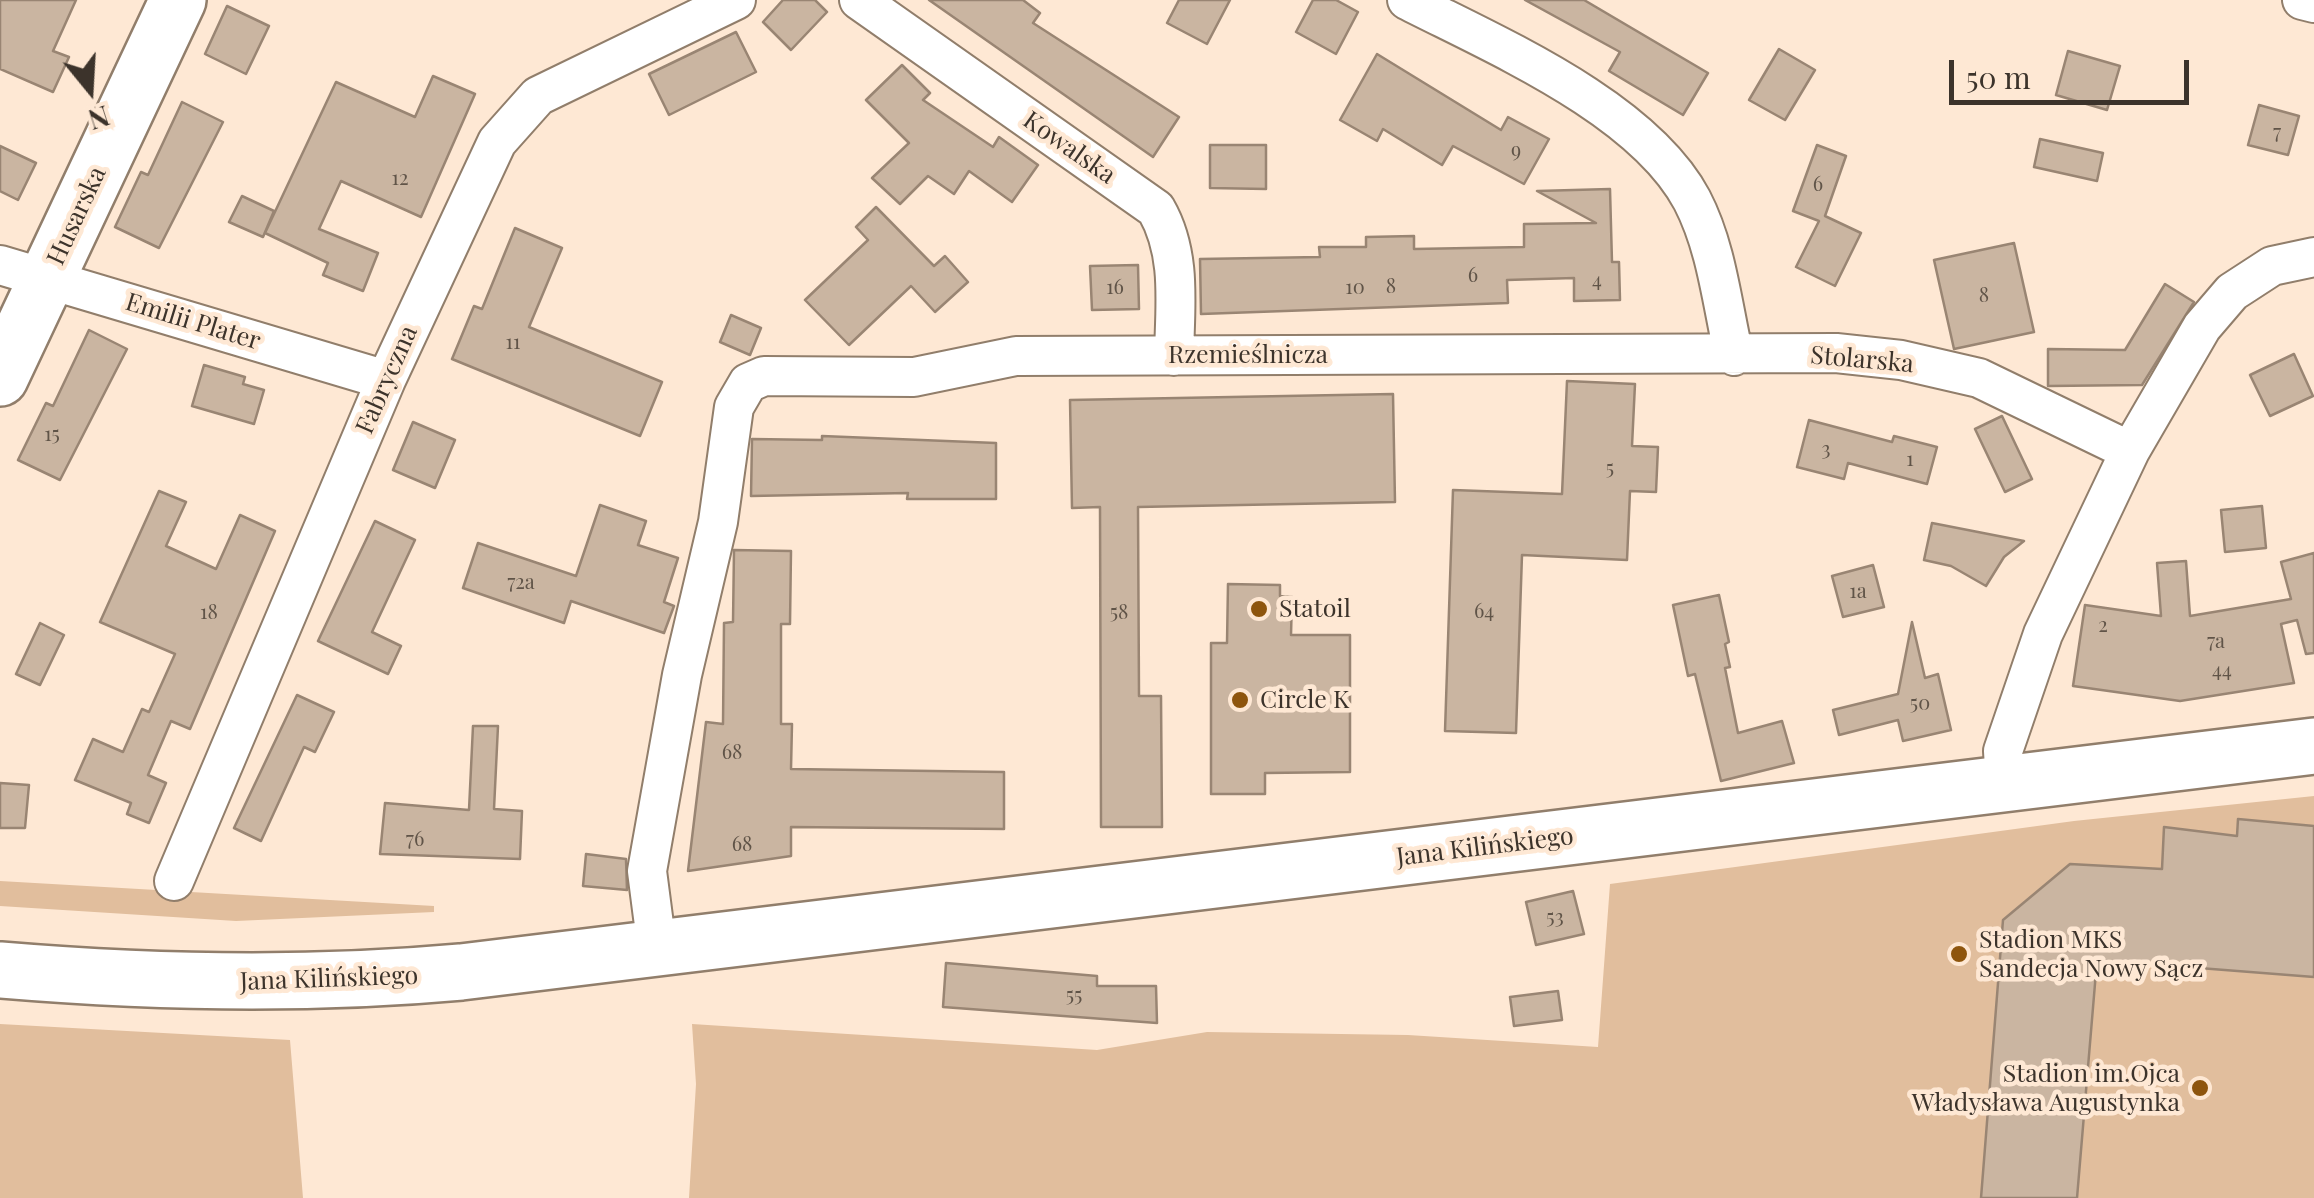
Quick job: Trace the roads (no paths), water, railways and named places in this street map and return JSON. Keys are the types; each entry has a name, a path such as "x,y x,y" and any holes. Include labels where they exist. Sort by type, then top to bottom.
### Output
{"main road":[{"name":"Husarska","path":"0,378 24,272 178,0"},
{"name":"Jana Kilińskiego","path":"0,970 118,980 295,984 461,972 2314,746"}],"street":[{"name":"Fabryczna","path":"174,881 386,380 497,142 538,96 736,0"},
{"name":"Kowalska","path":"859,0 1156,209 1170,234 1175,271 1174,356"},
{"path":"1407,0 1506,51 1627,123 1664,162 1691,198 1708,238 1734,356"},
{"path":"2302,0 2314,3"},
{"path":"2006,783 2003,752 2043,634 2130,451 2202,327 2232,292 2272,266 2314,258"},
{"name":"Emilii Plater","path":"24,272 386,380"},
{"name":"Stolarska","path":"1734,356 1836,353 1901,360 1979,378 2130,451"},
{"name":"Rzemieślnicza","path":"656,948 647,872 682,676 718,522 734,407 748,383 764,376 914,377 1016,356 1734,356"}],"place":[{"name":"Statoil","path":"1259,609"},
{"name":"Circle K","path":"1240,700"},
{"name":"Stadion MKS Sandecja Nowy Sącz","path":"1959,954"},
{"name":"Stadion im.Ojca Władysława Augustynka","path":"2200,1088"}]}
